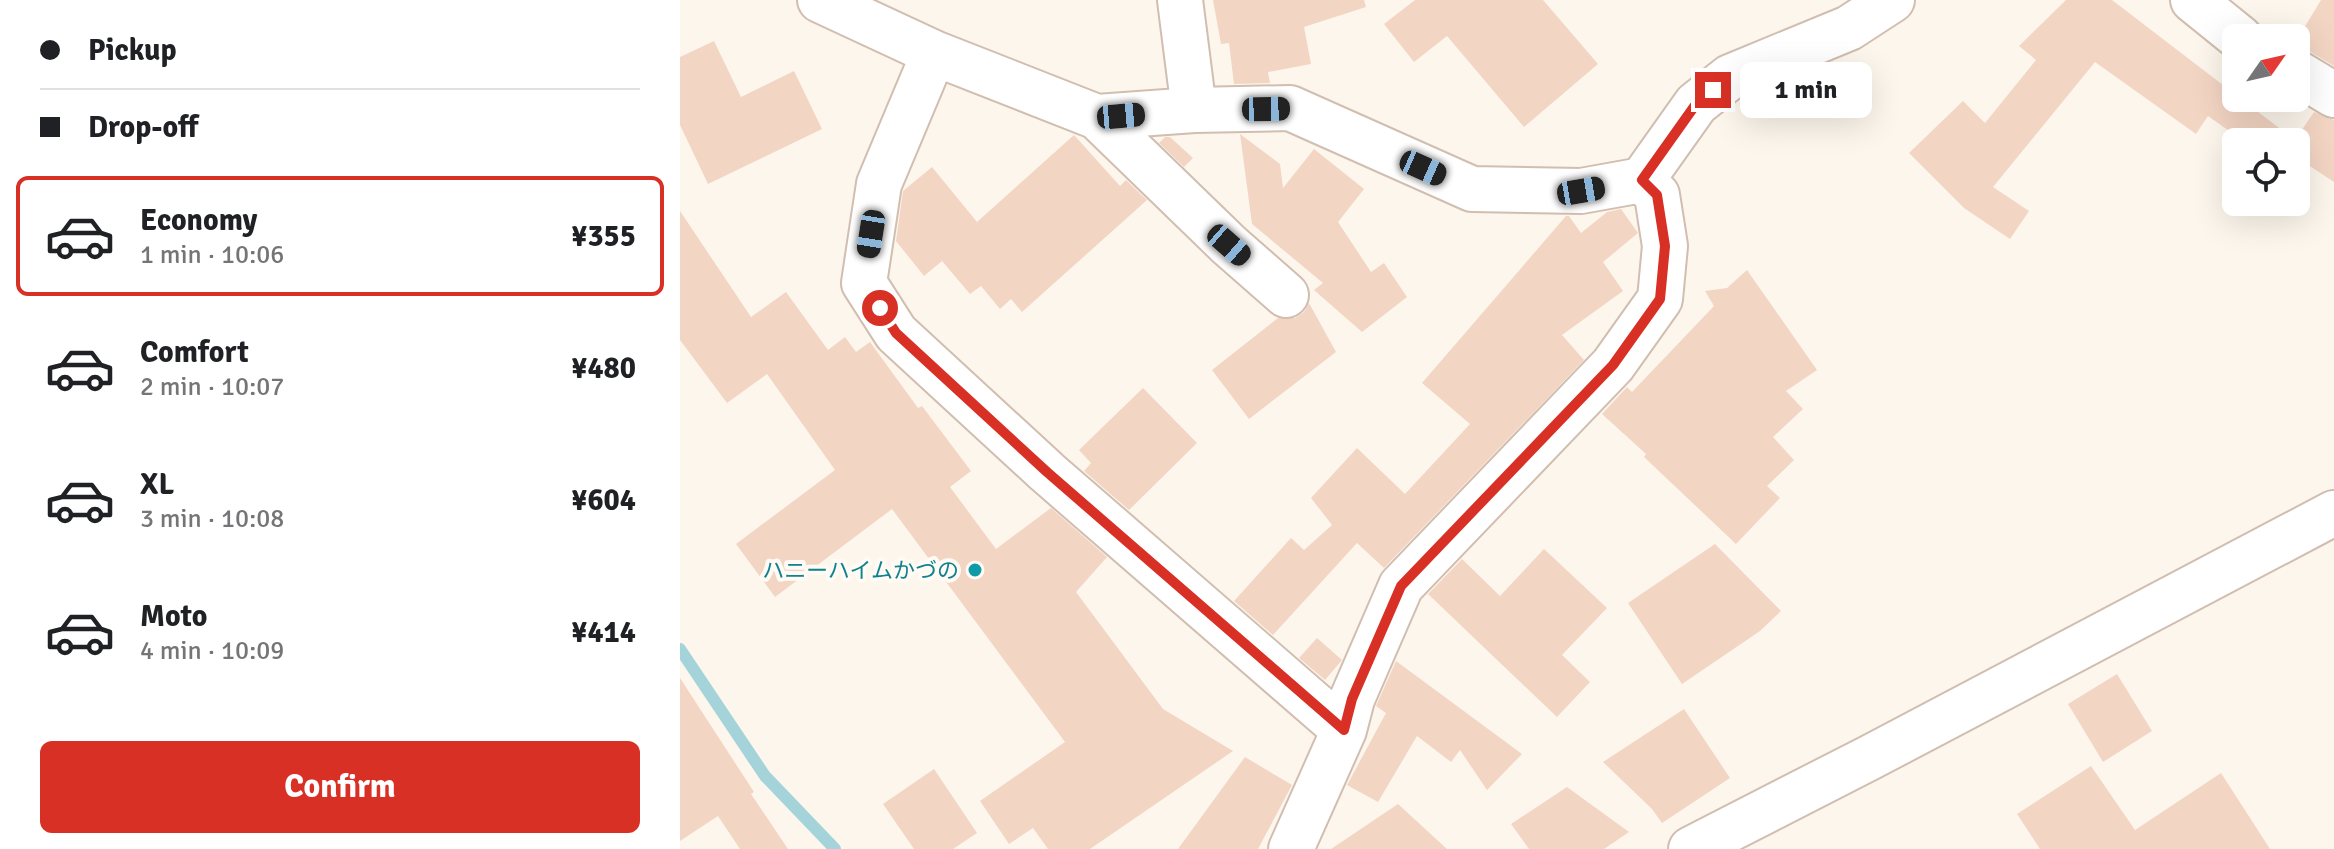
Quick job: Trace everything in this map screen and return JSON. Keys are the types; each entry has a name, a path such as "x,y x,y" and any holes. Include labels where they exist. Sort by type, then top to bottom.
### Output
{"street":[{"path":"820,0 934,53 1097,117 1229,245 1286,295"},
{"path":"1180,0 1194,110"},
{"path":"1097,117 1194,110 1290,108 1472,189 1581,191 1642,180 1696,104 1730,77 1849,28 1892,0"},
{"path":"2193,0 2223,24"},
{"path":"934,53 879,184 864,283 896,333 1047,472 1344,730"},
{"path":"2310,80 2334,95"},
{"path":"1291,849 1344,730 1352,699 1401,586 1613,365 1660,299 1665,246 1657,195 1642,180"},
{"path":"1691,849 1884,751 2334,513"}],"building":[{"path":"1213,0 1364,0 1366,7 1304,27 1311,64 1268,72 1270,83 1234,84 1229,43 1221,44"},
{"path":"1415,0 1543,0 1598,64 1524,127 1447,36 1414,62 1384,24"},
{"path":"2066,0 2112,0 2222,84 2222,112 2258,112 2279,128 2225,128 2208,116 2196,134 2095,62 1993,187 2029,211 2010,239 1964,208 1909,153 1963,101 1985,123 2036,60 2019,46"},
{"path":"2321,0 2334,0 2334,66 2310,52 2310,24 2306,24"},
{"path":"714,41 741,97 794,71 822,129 708,184 680,125 680,57"},
{"path":"2314,112 2334,120 2334,182 2310,166 2310,128 2303,128"},
{"path":"1240,134 1280,164 1283,188 1314,149 1364,189 1338,222 1371,272 1384,263 1407,297 1362,332 1314,290 1323,283 1252,224"},
{"path":"1074,135 1120,186 1126,180 1147,200 1022,312 1011,299 1000,309 981,286 970,294 942,261 924,276 896,241 903,191 932,167 977,222"},
{"path":"1170,137 1193,158 1184,167 1159,143"},
{"path":"1621,209 1638,233 1603,262 1623,291 1562,335 1584,360 1384,568 1357,543 1273,635 1234,601 1291,538 1304,550 1332,525 1311,498 1357,448 1405,494 1470,424 1422,383 1566,216 1581,233 1607,212"},
{"path":"680,211 751,317 786,292 828,350 845,337 856,352 870,342 918,408 922,406 971,471 950,487 996,549 1051,508 1107,557 1076,592 1163,709 1233,751 1090,849 1048,849 1033,828 1009,844 980,801 1065,742 892,509 775,597 736,544 835,470 767,374 727,403 680,340"},
{"path":"1747,270 1817,370 1786,391 1803,409 1773,437 1794,460 1767,486 1780,498 1736,544 1602,414 1627,387 1632,392 1714,306 1705,291 1727,288"},
{"path":"1309,303 1336,352 1249,419 1212,370 1278,318 1295,318 1304,312"},
{"path":"1143,388 1197,443 1129,510 1084,471 1091,463 1079,450"},
{"path":"1715,544 1781,611 1760,631 1682,684 1628,603"},
{"path":"1544,549 1607,608 1562,655 1590,682 1557,717 1428,594 1462,559 1500,596"},
{"path":"1317,638 1342,660 1325,680 1299,658"},
{"path":"1396,661 1522,754 1487,790 1460,750 1451,762 1417,736 1378,802 1347,785 1386,713 1376,706"},
{"path":"2117,674 2152,731 2103,762 2068,704"},
{"path":"680,678 788,849 740,849 718,816 680,841"},
{"path":"1684,709 1730,778 1662,823 1652,809 1603,762"},
{"path":"1245,757 1292,785 1258,849 1178,849"},
{"path":"2091,766 2135,830 2221,773 2270,849 2040,849 2017,814"},
{"path":"934,769 977,833 953,849 914,849 883,804"},
{"path":"1567,787 1629,832 1604,849 1529,849 1511,824"},
{"path":"1398,804 1447,849 1331,849"}],"waterway":[{"path":"680,649 765,776 835,849"}],"place":[{"name":"ハニーハイムかづの","path":"975,570"}],"route":[{"path":"880,308 896,333 1047,472 1344,730 1352,699 1401,586 1613,365 1660,299 1665,246 1657,195 1642,180 1696,104 1713,90"}]}
